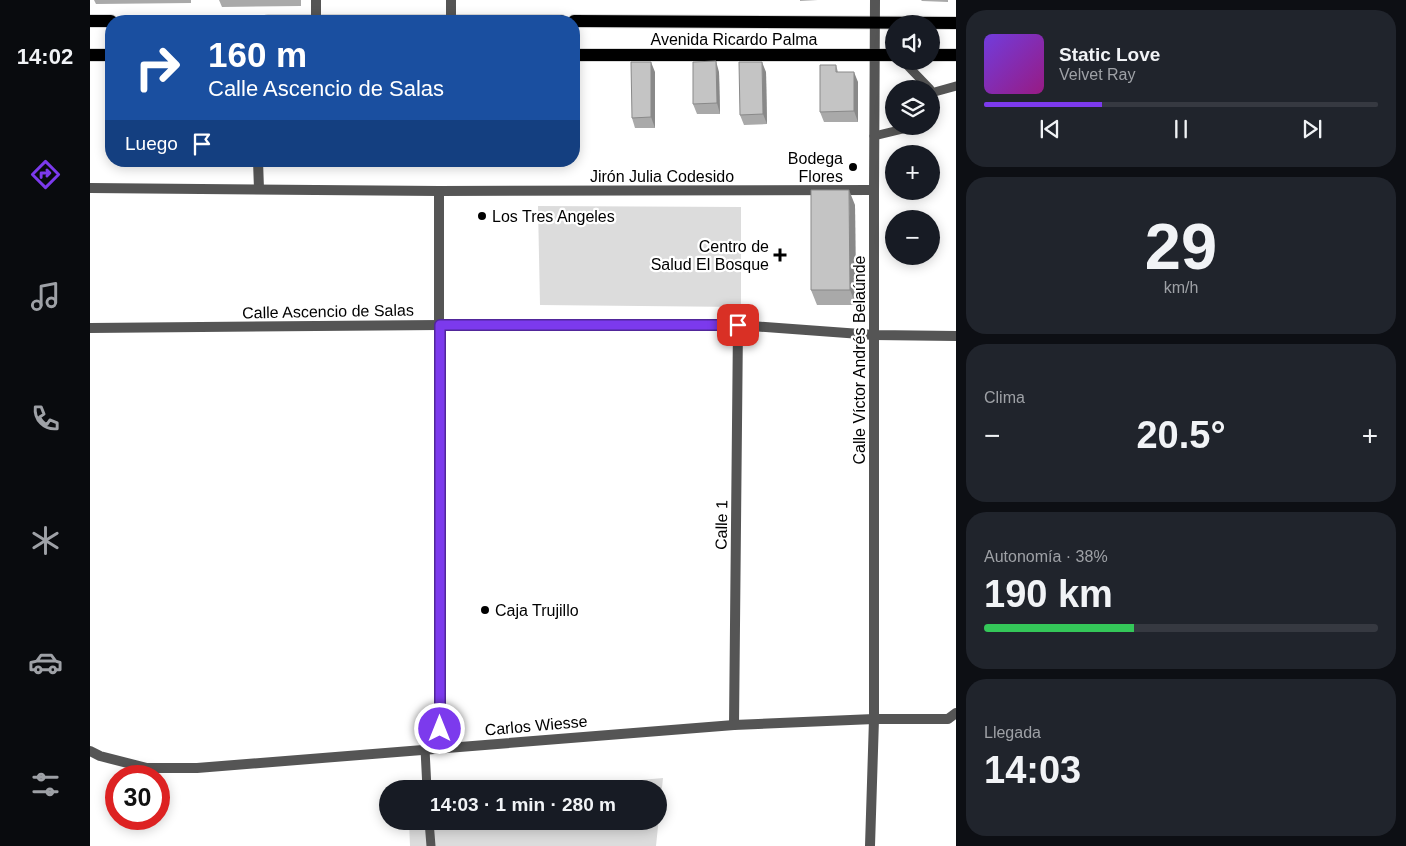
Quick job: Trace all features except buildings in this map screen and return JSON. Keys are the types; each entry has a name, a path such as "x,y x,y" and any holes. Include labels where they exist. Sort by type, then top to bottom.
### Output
{"main road":[{"path":"90,21 105,21"},
{"name":"Avenida Ricardo Palma","path":"580,21 956,23"},
{"path":"90,55 105,56"},
{"name":"Avenida Ricardo Palma","path":"580,55 885,55"},
{"path":"940,55 956,55"}],"street":[{"path":"316,0 316,15"},
{"path":"451,0 451,15"},
{"name":"Calle Víctor Andrés Belaúnde","path":"870,846 874,720 874,136 876,0"},
{"path":"258,167 259,189"},
{"name":"Jirón Julia Codesido","path":"90,188 439,191 874,190"},
{"path":"439,191 439,748"},
{"name":"Calle Ascencio de Salas","path":"90,328 738,325 874,335 956,336"},
{"name":"Calle 1","path":"734,725 738,325"},
{"name":"Carlos Wiesse","path":"90,751 100,756 147,768 197,768 734,725 948,719 956,713"}],"lane":[{"path":"911,70 921,80"},
{"path":"940,89 956,86"},
{"path":"874,136 885,133"},
{"path":"424,749 426,780"},
{"path":"430,830 431,846"}],"shaded area":[{"path":"538,206 741,207 741,307 540,305"},
{"path":"663,778 663,780 641,780"},
{"path":"409,830 658,830 656,846 410,846"}],"place":[{"name":"Bodega Flores","path":"853,167"},
{"name":"Los Tres Angeles","path":"482,216"},
{"name":"Centro de Salud El Bosque","path":"780,255"},
{"name":"Caja Trujillo","path":"485,610"}],"route":[{"path":"440,729 440,325 738,325"}]}
